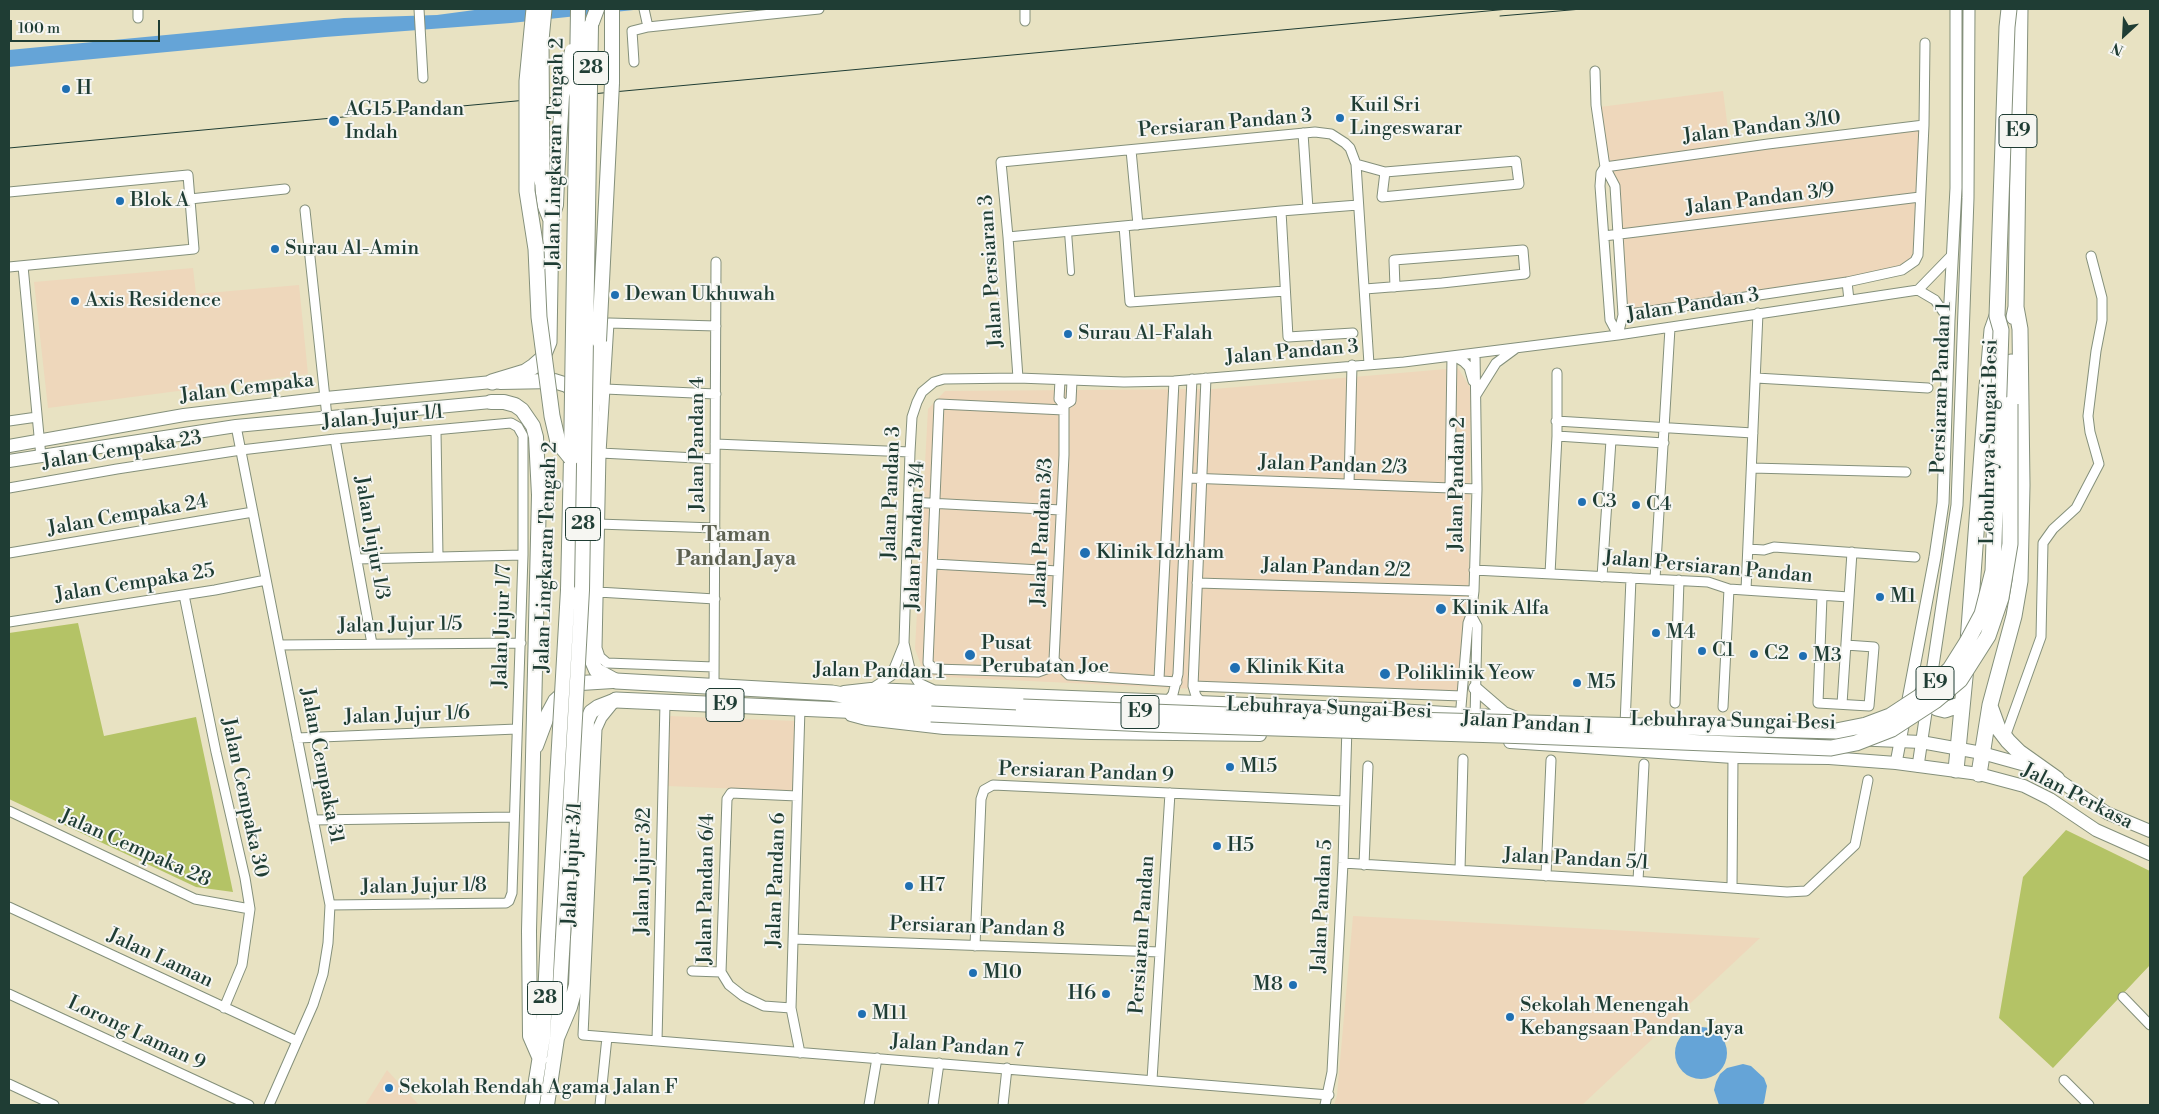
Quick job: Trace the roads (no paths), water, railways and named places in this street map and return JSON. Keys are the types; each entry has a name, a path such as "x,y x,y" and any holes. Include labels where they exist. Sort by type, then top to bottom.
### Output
{"highway":[{"path":"534,9 527,81 527,191 536,249 539,317 552,416 558,442 571,458"},
{"path":"544,9 541,40 550,181"},
{"name":"Jalan Lingkaran Tengah 2","path":"547,1105 557,1038 582,590 585,25 578,9"},
{"name":"Jalan Lingkaran Tengah 2","path":"532,1105 540,1059 568,590 585,25 591,9"},
{"path":"492,382 524,372 542,359 549,342 551,220 545,205 562,96 585,25 597,9"},
{"path":"612,9 611,105 599,341 592,414 589,654 596,670 616,681"},
{"name":"Lebuhraya Sungai Besi","path":"832,693 866,699 1256,716 1836,731 1866,725 1890,716 1919,697 1950,669 1982,614 1993,571 1996,536 2001,330 1998,316 2006,36 2009,9"},
{"name":"Lebuhraya Sungai Besi","path":"834,710 1139,724 1531,736 1831,748 1856,743 1892,729 1935,701 1960,680 1988,636 2001,598 2010,544 2009,424 2012,328 2016,308 2020,9"},
{"path":"1979,774 1990,705 2017,600 2022,542 2020,328 2016,308"},
{"path":"1956,770 1992,330 1998,316"},
{"path":"492,382 554,381 567,385 576,391 592,414"},
{"path":"491,402 504,402 522,410 533,426 536,437 539,494 532,759 530,1036 540,1059"},
{"path":"1971,601 1976,611 1987,620 2000,620 2007,616 2017,600"},
{"path":"532,759 548,714 555,701 566,691 581,683 616,681"},
{"name":"Jalan Pandan 1","path":"616,681 832,693"},
{"path":"1928,699 1937,708 1945,710 1962,704"},
{"path":"557,1038 570,1007 576,985 587,721 591,712 616,700"},
{"name":"Jalan Pandan 1","path":"616,700 834,710"},
{"path":"1990,705 1998,728 2005,737 2019,752 2057,779"}],"main road":[{"name":"Jalan Cempaka","path":"9,446 184,415 326,398 492,382"},
{"name":"Jalan Cempaka","path":"9,461 236,426 491,402"},
{"path":"1475,688 1504,713 1519,719"},
{"name":"Jalan Pandan 1","path":"832,693 871,689 1460,713 1519,719 1921,742"},
{"path":"1845,739 1886,725 1896,716 1909,697"},
{"path":"1190,734 1196,727 1198,719 1196,703"},
{"name":"Jalan Pandan 1","path":"834,710 866,719 944,728 1091,733 1346,735 1458,739 1733,757 1829,758 1896,763"},
{"name":"Jalan Perkasa","path":"1921,742 1982,752 2029,766 2057,779 2107,813 2150,830"},
{"name":"Jalan Perkasa","path":"1896,763 1979,774 2024,786 2050,800 2096,830 2150,854"}],"street":[{"path":"419,9 424,78"},
{"path":"644,9 646,23"},
{"path":"634,62 632,31 646,23 819,9"},
{"path":"1025,9 1026,20"},
{"name":"Persiaran Pandan 1","path":"1896,763 1935,557 1943,503 1949,320 1956,188 1956,9"},
{"name":"Persiaran Pandan 1","path":"1918,766 1957,505 1968,198 1969,9"},
{"path":"1623,315 1847,282 1902,270 1915,261 1918,255 1924,125 1925,43"},
{"path":"1594,71 1596,105 1605,167 1615,186 1623,315 1618,335"},
{"name":"Jalan Pandan 3/10","path":"1605,167 1768,144 1924,125"},
{"name":"Persiaran Pandan 3","path":"1001,162 1303,133 1323,132 1339,138 1350,148 1356,164 1369,364"},
{"path":"1303,133 1308,209"},
{"path":"1131,150 1138,225"},
{"path":"1356,164 1385,172 1516,161 1519,184 1382,197 1385,172"},
{"name":"Jalan Persiaran 3","path":"1001,162 1018,378"},
{"path":"1605,167 1601,173 1600,186 1610,320 1618,335"},
{"path":"9,192 188,175 194,250 9,267"},
{"path":"190,199 285,189"},
{"name":"Jalan Pandan 3/9","path":"1604,236 1920,197"},
{"path":"1008,237 1358,205"},
{"path":"305,210 327,417"},
{"path":"1281,211 1288,337 1353,334"},
{"path":"1124,226 1130,302 1286,291"},
{"path":"1068,232 1071,272"},
{"path":"1364,290 1395,287 1525,274 1523,250 1394,260 1395,287"},
{"path":"1949,320 1935,300 1918,290 1952,254"},
{"path":"2005,737 2041,638 2043,543 2053,528 2076,508 2099,464 2090,432 2088,416 2102,320 2102,298 2091,256"},
{"name":"Jalan Pandan 4","path":"714,686 716,262"},
{"path":"23,266 41,456"},
{"path":"1847,282 1849,300"},
{"name":"Jalan Pandan 3","path":"942,693 919,683 910,669 904,643 912,417 922,392 934,382 944,379 1018,378 1124,382 1174,380 1404,362 1670,328 1918,290"},
{"path":"1746,590 1758,313"},
{"path":"714,667 607,663 600,657 597,648 598,524 610,323 716,326"},
{"path":"1655,579 1670,328"},
{"path":"1476,396 1496,363 1518,348"},
{"name":"Jalan Pandan 2","path":"1458,739 1468,623 1472,615 1474,591 1477,488 1475,353"},
{"path":"1450,488 1453,356 1469,367 1476,396"},
{"path":"1349,484 1352,365"},
{"path":"1550,574 1557,436 1557,373"},
{"path":"1196,703 1193,686 1206,378"},
{"path":"1756,378 1928,388"},
{"path":"1168,702 1174,694 1177,682 1192,379"},
{"name":"Jalan Pandan 3/3","path":"1054,660 1062,510 1064,408 1058,399 1060,380"},
{"path":"1159,680 1174,380"},
{"name":"Jalan Pandan 3/3","path":"1064,408 1071,400 1072,381"},
{"path":"605,389 716,394"},
{"name":"Jalan Pandan 3/4","path":"1054,660 1049,668 1038,672 937,670 931,668 928,662 939,404 1064,408"},
{"path":"9,421 37,417"},
{"path":"1556,421 1753,433"},
{"name":"Jalan Jujur 1/1","path":"240,450 335,439 510,424 518,428 523,436"},
{"name":"Jalan Cempaka 31","path":"236,426 330,905 324,974 269,1105"},
{"path":"436,431 438,557"},
{"name":"Jalan Jujur 1/7","path":"512,893 513,817 521,643 523,436"},
{"path":"1557,436 1664,443"},
{"name":"Jalan Jujur 1/3","path":"335,439 372,644"},
{"path":"1602,577 1611,440"},
{"path":"715,444 910,452"},
{"name":"Jalan Cempaka 23","path":"9,488 240,450"},
{"path":"601,453 715,459"},
{"path":"1752,468 1906,472"},
{"name":"Jalan Pandan 2/3","path":"1188,478 1477,488"},
{"path":"909,502 1062,510"},
{"name":"Jalan Cempaka 24","path":"9,553 253,512"},
{"path":"598,524 715,528"},
{"path":"1748,549 1764,550 1774,547 1915,557"},
{"path":"1842,704 1852,552"},
{"path":"357,559 523,555"},
{"path":"933,564 1058,571"},
{"name":"Jalan Persiaran Pandan","path":"1474,570 1708,582 1729,589 1849,597"},
{"path":"1625,725 1631,578"},
{"name":"Jalan Cempaka 25","path":"9,622 184,595 266,580"},
{"path":"1675,703 1679,580"},
{"name":"Jalan Pandan 2/2","path":"1197,582 1474,591"},
{"path":"1723,707 1729,589"},
{"path":"598,592 715,599"},
{"name":"Jalan Cempaka 30","path":"184,595 250,909 242,964 224,1008"},
{"path":"1822,596 1818,702 1868,706 1874,647 1846,645"},
{"name":"Jalan Pandan 2","path":"1472,615 1477,626 1474,740"},
{"name":"Jalan Jujur 1/5","path":"279,645 521,643"},
{"name":"Jalan Pandan 3","path":"871,689 891,676 904,643"},
{"path":"1054,660 1069,676 1177,682"},
{"path":"1193,686 1462,696"},
{"name":"Jalan Jujur 3/1","path":"583,1035 597,729 602,718 616,700"},
{"name":"Jalan Jujur 3/2","path":"657,1041 665,703"},
{"name":"Jalan Pandan 6","path":"800,708 791,1008 800,1052"},
{"name":"Jalan Pandan 5","path":"1326,1105 1332,1072 1343,863 1348,708"},
{"name":"Jalan Jujur 1/6","path":"297,738 517,729"},
{"path":"1732,888 1733,757"},
{"path":"1460,870 1463,759"},
{"path":"1546,876 1551,760"},
{"path":"1638,881 1644,764"},
{"path":"1364,865 1368,766"},
{"name":"Jalan Pandan 5/1","path":"1343,863 1806,892 1855,845 1868,780"},
{"name":"Persiaran Pandan 9","path":"975,946 981,799 984,790 993,785 1344,801"},
{"name":"Jalan Pandan 6/4","path":"791,1008 764,1006 743,996 729,985 720,972 727,799 731,792 797,796"},
{"name":"Persiaran Pandan","path":"1152,1080 1170,793"},
{"name":"Jalan Cempaka 28","path":"9,811 195,899 250,909"},
{"path":"314,820 513,817"},
{"path":"2136,848 2150,849"},
{"name":"Jalan Jujur 1/8","path":"330,905 506,903 509,901 512,893"},
{"name":"Jalan Laman","path":"9,908 297,1042"},
{"name":"Persiaran Pandan 8","path":"793,939 1160,952"},
{"path":"692,970 720,972"},
{"name":"Lorong Laman 9","path":"9,994 249,1105"},
{"path":"2123,997 2150,1025"},
{"name":"Jalan Pandan 7","path":"583,1035 1329,1095"},
{"path":"600,1105 608,1037"},
{"path":"868,1105 877,1058"},
{"path":"933,1105 939,1063"},
{"path":"1003,1105 1007,1068"},
{"path":"2064,1080 2089,1105"},
{"path":"9,1084 40,1102 54,1105"}],"water":[{"path":"482,9 643,9 511,23 325,37 9,67 9,50 344,18 437,15"},
{"path":"1696,1027 1706,1027 1720,1034 1727,1048 1727,1058 1720,1072 1706,1079 1696,1079 1686,1075 1679,1068 1675,1058 1675,1048 1679,1038 1686,1031"},
{"path":"1743,1064 1751,1066 1764,1078 1767,1086 1764,1103 1762,1105 1719,1105 1714,1090 1720,1074 1727,1068"}],"tram line":[{"path":"9,148 1509,9"},
{"path":"1500,16 1582,9"}],"place":[{"name":"H","path":"66,89"},
{"name":"Kuil Sri Lingeswarar","path":"1340,118"},
{"name":"AG15 Pandan Indah","path":"334,121"},
{"name":"Blok A","path":"120,201"},
{"name":"Surau Al-Amin","path":"275,249"},
{"name":"Dewan Ukhuwah","path":"615,295"},
{"name":"Axis Residence","path":"75,301"},
{"name":"Surau Al-Falah","path":"1068,334"},
{"name":"C3","path":"1582,502"},
{"name":"C4","path":"1636,505"},
{"name":"Klinik Idzham","path":"1085,553"},
{"name":"M1","path":"1880,597"},
{"name":"Klinik Alfa","path":"1441,609"},
{"name":"M4","path":"1656,633"},
{"name":"C1","path":"1702,651"},
{"name":"C2","path":"1754,654"},
{"name":"Pusat Perubatan Joe","path":"970,655"},
{"name":"M3","path":"1803,656"},
{"name":"Klinik Kita","path":"1235,668"},
{"name":"Poliklinik Yeow","path":"1385,674"},
{"name":"M5","path":"1577,683"},
{"name":"M15","path":"1230,767"},
{"name":"H5","path":"1217,846"},
{"name":"H7","path":"909,886"},
{"name":"M10","path":"973,973"},
{"name":"M8","path":"1293,985"},
{"name":"H6","path":"1106,994"},
{"name":"M11","path":"862,1014"},
{"name":"Sekolah Menengah Kebangsaan Pandan Jaya","path":"1510,1017"},
{"name":"Sekolah Rendah Agama Jalan F","path":"389,1088"}],"district":[{"name":"Taman Pandan Jaya","path":"736,548"}]}
